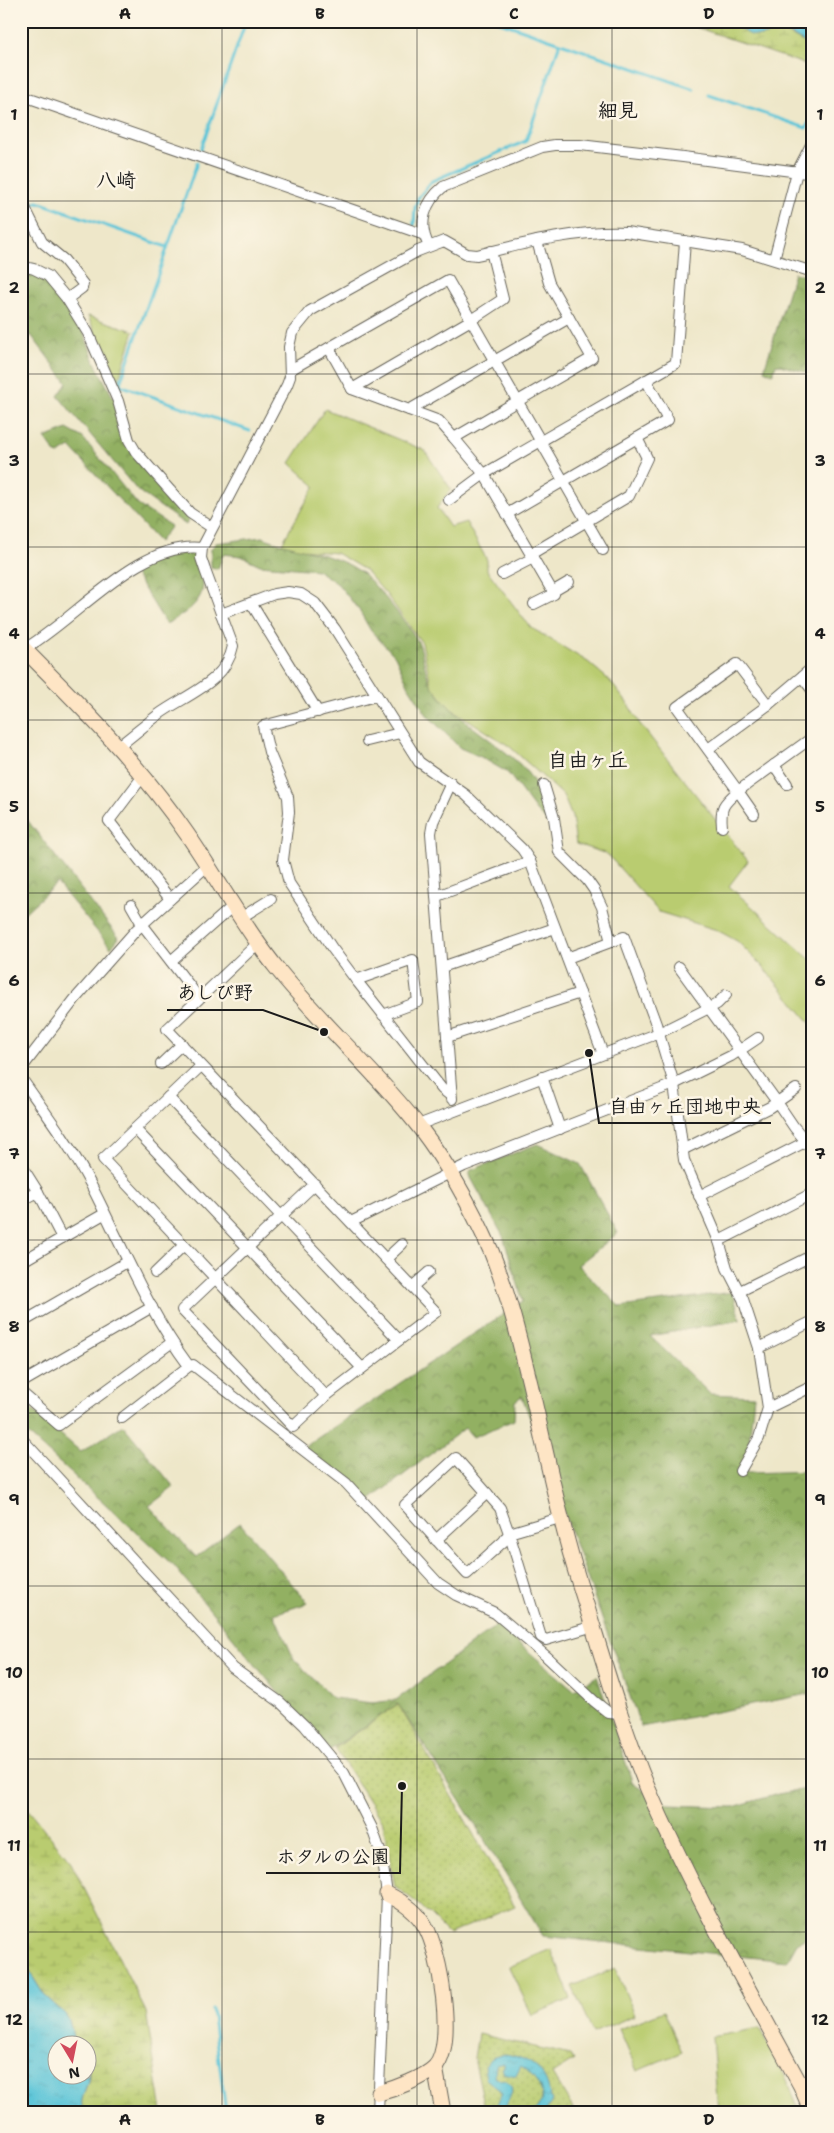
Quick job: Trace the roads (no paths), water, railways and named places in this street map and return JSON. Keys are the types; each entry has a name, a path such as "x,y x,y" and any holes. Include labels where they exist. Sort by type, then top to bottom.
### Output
{"street":[{"path":"21,95 422,234"},
{"path":"774,259 797,172 813,141"},
{"path":"429,246 422,234 427,206 435,194 444,187 542,147 580,145 797,172 813,176"},
{"path":"21,200 42,242 64,260 83,284 82,288 67,299"},
{"path":"118,746 159,714 214,679 231,655 233,646 201,558 202,548 284,391 290,377 289,347 292,332 310,311 429,246 444,241 467,254 477,255 537,240 608,231 626,232 742,250 813,272"},
{"path":"454,438 592,358 549,283 537,240"},
{"path":"450,500 484,474 676,363 685,241"},
{"path":"352,388 471,320 503,299 491,251"},
{"path":"21,266 34,269 48,276 67,299 88,333 118,401 129,440 136,452 190,513 200,522 211,528"},
{"path":"290,370 448,280 603,550"},
{"path":"409,410 569,318"},
{"path":"329,348 352,388 439,421 484,474 554,594 534,604"},
{"path":"508,514 668,420 646,380"},
{"path":"502,574 629,496 647,458 637,438"},
{"path":"202,548 168,551 141,562 22,649 81,704 143,776 186,831 258,943 303,999 391,1092 418,1125 451,1173 477,1222 507,1296 522,1347 560,1518 620,1714 647,1785 688,1877 801,2086 812,2112"},
{"path":"552,592 569,582"},
{"path":"221,614 274,594 288,592 308,597 325,615 419,762 451,783 522,849 530,861 602,1054"},
{"path":"251,603 318,712"},
{"path":"754,814 677,707 737,664 768,705"},
{"path":"708,749 768,705 813,667"},
{"path":"802,677 813,691"},
{"path":"376,696 263,726 269,752 288,797 289,812 283,860 286,875 300,902 383,1015 442,1088 452,1096"},
{"path":"366,742 400,733"},
{"path":"722,827 721,814 723,804 813,737"},
{"path":"774,765 787,784"},
{"path":"143,776 109,821 170,899"},
{"path":"451,783 432,827 452,1110"},
{"path":"544,785 554,818 559,852 587,880 594,890 602,908 611,942"},
{"path":"437,896 530,861"},
{"path":"21,1069 75,999 142,924 208,865"},
{"path":"171,961 238,911 271,899"},
{"path":"131,905 142,924 200,998"},
{"path":"442,968 555,928"},
{"path":"567,958 624,937 659,1033 674,1084 684,1160 719,1241 728,1268 740,1291 759,1348 768,1408 759,1438 740,1471"},
{"path":"258,943 167,1029 182,1044 202,1066 315,1184 436,1312 326,1396 293,1427 182,1310 315,1184"},
{"path":"356,980 413,960 418,1002 383,1015"},
{"path":"679,967 739,1052 778,1102 794,1127 811,1143 699,1196"},
{"path":"447,1037 580,993"},
{"path":"418,1125 452,1110 659,1033 709,1008 726,996"},
{"path":"351,1222 451,1173 674,1084 739,1052 758,1038"},
{"path":"161,1064 182,1044"},
{"path":"202,1066 103,1159 326,1396"},
{"path":"542,1077 560,1129"},
{"path":"21,1078 46,1111 89,1182 127,1262 171,1343 189,1366"},
{"path":"682,1150 778,1102 796,1089"},
{"path":"168,1097 399,1340"},
{"path":"135,1129 362,1368"},
{"path":"21,1165 38,1192 62,1238"},
{"path":"21,1201 38,1192"},
{"path":"719,1241 813,1193"},
{"path":"21,1262 104,1214"},
{"path":"386,1259 402,1244"},
{"path":"156,1273 184,1246"},
{"path":"740,1291 813,1255"},
{"path":"21,1323 127,1262"},
{"path":"412,1287 429,1272"},
{"path":"21,1383 152,1307"},
{"path":"759,1348 813,1321"},
{"path":"21,1392 59,1425 171,1343"},
{"path":"122,1418 189,1366 193,1365 346,1482 438,1583 456,1595 495,1614 546,1656 594,1702 609,1713 620,1714"},
{"path":"768,1408 813,1386"},
{"path":"21,1438 57,1482 233,1668 280,1702 305,1726 344,1773 372,1828 381,1854 387,1894 378,2112"},
{"path":"560,1518 509,1534 504,1541 467,1574 405,1505 456,1458 500,1508 509,1534 541,1637 546,1640 594,1626"},
{"path":"436,1540 487,1493"},
{"path":"379,2093 421,2076 435,2067 441,2056 445,2013 440,1975 431,1938 419,1917 399,1900 387,1894"},
{"path":"435,2067 443,2112"}],"water":[{"path":"730,21 813,21 813,46 781,31 754,36 743,31"},
{"path":"21,1958 44,1995 69,2020 73,2036 48,2036 48,2086 86,2086 82,2101 83,2112 21,2112"},
{"path":"505,2054 530,2063 536,2067 546,2080 550,2098 552,2099 545,2112 532,2112 538,2107 542,2094 537,2082 527,2070 521,2066 516,2076 504,2073 502,2068 504,2063 496,2065 495,2076 508,2083 512,2091 505,2112 496,2112 496,2106 503,2093 486,2079 484,2066 491,2058"}],"waterway":[{"path":"201,149 246,21"},
{"path":"497,21 694,89"},
{"path":"414,225 415,208 418,198 432,181 526,141 560,43"},
{"path":"709,95 806,128 813,116"},
{"path":"118,389 197,163"},
{"path":"30,205 38,202 167,247"},
{"path":"120,385 250,431"},
{"path":"212,2009 226,2112"}],"place":[{"name":"あしび野","path":"324,1032"},
{"name":"自由ヶ丘団地中央","path":"589,1053"},
{"name":"ホタルの公園","path":"402,1786"}],"district":[{"name":"細見","path":"618,110"},
{"name":"八崎","path":"116,180"},
{"name":"自由ヶ丘","path":"588,760"}]}
